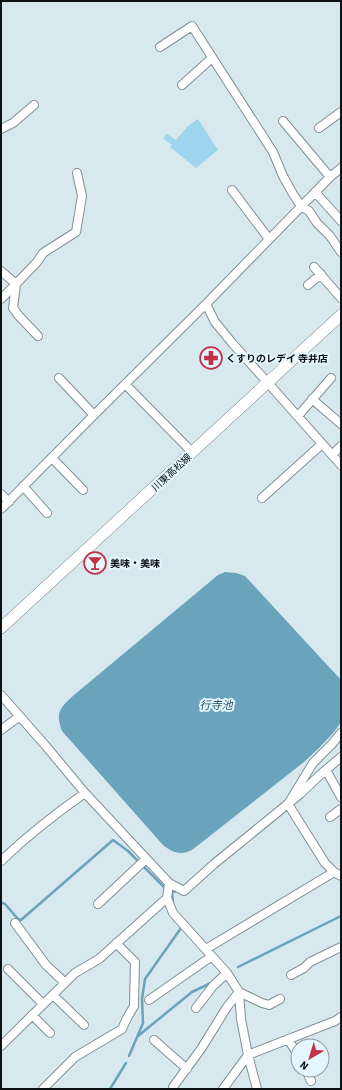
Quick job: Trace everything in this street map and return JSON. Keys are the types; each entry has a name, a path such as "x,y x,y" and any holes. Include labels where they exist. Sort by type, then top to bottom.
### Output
{"main road":[{"name":"川東高松線","path":"1,628 341,316"}],"street":[{"path":"160,47 192,26 273,152 293,194 301,206 309,211 317,223 330,236 341,252"},
{"path":"182,85 212,58"},
{"path":"1,129 13,123 34,105"},
{"path":"319,128 341,112"},
{"path":"283,121 330,177"},
{"path":"1,509 206,304 269,238 330,177 341,168"},
{"path":"1,298 37,262 43,253 76,232 82,196 77,173"},
{"path":"232,190 269,238"},
{"path":"315,192 341,221"},
{"path":"314,267 341,298"},
{"path":"1,271 16,284"},
{"path":"308,285 321,274"},
{"path":"16,284 13,308 38,336"},
{"path":"206,304 215,322 233,344 341,465"},
{"path":"59,378 94,415"},
{"path":"298,416 331,378"},
{"path":"125,384 192,452"},
{"path":"312,399 341,424"},
{"path":"262,498 322,444"},
{"path":"332,455 341,446"},
{"path":"52,458 83,490"},
{"path":"23,486 47,513"},
{"path":"1,494 9,502"},
{"path":"1,695 168,890 173,913 227,973 240,992 269,1005 280,999"},
{"path":"1,730 20,716"},
{"path":"288,804 313,763 341,733"},
{"path":"1,1046 75,973 99,959 168,890 184,891 214,864 300,794 341,757"},
{"path":"326,770 341,796"},
{"path":"1,861 62,809 84,793"},
{"path":"206,949 337,874 325,863 288,804"},
{"path":"330,817 341,809"},
{"path":"98,904 143,862"},
{"path":"15,923 46,965 61,978 64,984"},
{"path":"43,1089 75,1057 122,1029 134,1006 135,962 116,943"},
{"path":"291,975 304,968 310,962 341,947"},
{"path":"149,1000 212,956"},
{"path":"8,969 43,1004"},
{"path":"196,1008 213,986 227,973"},
{"path":"240,992 241,1019 257,1089"},
{"path":"174,1089 173,1088 201,1049 227,1007 240,992"},
{"path":"53,994 84,1026"},
{"path":"32,1015 50,1033"},
{"path":"223,1089 248,1055 335,1021 341,1017"},
{"path":"154,1040 186,1070"}],"shaded area":[{"path":"198,119 218,150 196,168 170,147 172,145 163,138 167,134 176,140 188,126"}],"water":[{"name":"行寺池","path":"225,572 245,576 341,680 341,722 334,732 304,762 192,850 180,853 170,850 163,845 62,731 59,715 65,703 74,695 218,575"}],"waterway":[{"path":"1,904 5,904 18,919 21,920 113,840 128,851 164,887 172,892"},
{"path":"173,904 172,892 177,891"},
{"path":"238,967 341,916"},
{"path":"129,1056 143,1023 142,999 145,979 181,928"},
{"path":"138,1036 192,992 213,982"},
{"path":"110,1089 126,1063"}],"place":[{"name":"くすりのレデイ 寺井店","path":"211,358"},
{"name":"美味・美味","path":"95,563"}]}
